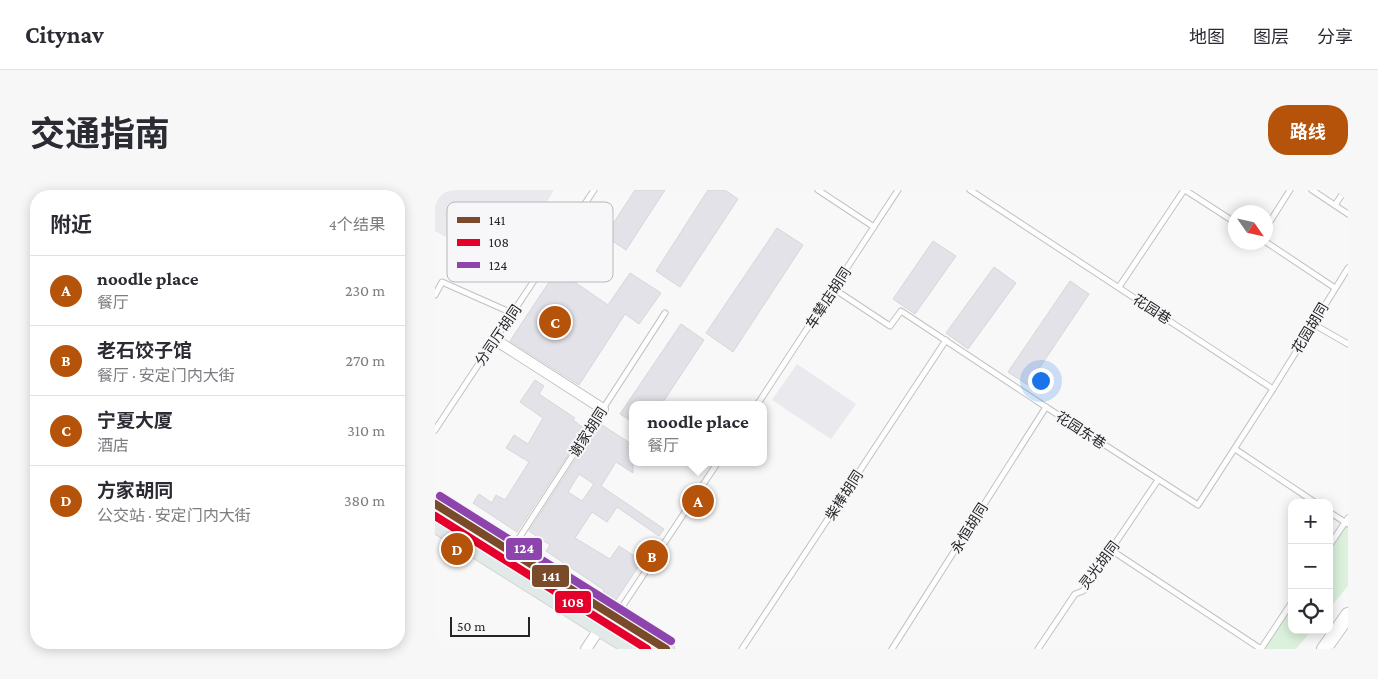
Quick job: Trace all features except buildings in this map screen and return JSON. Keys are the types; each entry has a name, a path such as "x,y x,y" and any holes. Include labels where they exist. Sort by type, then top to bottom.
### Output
{"main road":[{"path":"435,504 666,649"},
{"path":"435,524 633,649"}],"street":[{"path":"494,339 603,409"},
{"path":"586,649 609,613"},
{"path":"1324,649 1348,615"}],"lane":[{"name":"分司厅胡同","path":"586,202 594,190"},
{"path":"819,190 875,227"},
{"name":"车辇店胡同","path":"760,401 898,190"},
{"name":"花园巷","path":"970,190 1273,389"},
{"path":"1119,287 1184,190 1228,218"},
{"path":"1273,216 1290,190"},
{"path":"1313,190 1348,214"},
{"path":"1335,205 1345,190"},
{"path":"1273,247 1335,288"},
{"name":"花园胡同","path":"1273,389 1348,268"},
{"path":"435,295 442,282 512,313"},
{"name":"分司厅胡同","path":"435,430 533,282"},
{"name":"花园东巷","path":"834,289 890,326 901,311 1046,408 1198,504 1235,449"},
{"name":"谢家胡同","path":"511,552 665,313"},
{"path":"1313,324 1348,344"},
{"name":"柴棒胡同","path":"742,649 946,340"},
{"path":"1273,389 1235,449 1310,499"},
{"name":"永恒胡同","path":"892,649 1046,408"},
{"path":"609,613 614,606 622,607 715,466"},
{"name":"灵光胡同","path":"1038,649 1075,594 1083,591 1158,480"},
{"path":"1330,544 1347,521 1333,514"},
{"path":"1111,550 1261,649 1288,608"}],"shaded area":[{"path":"439,190 554,190 547,202 447,202 447,238 435,231 435,196"},
{"path":"797,364 856,404 831,439 772,400"}],"green space":[{"path":"1348,521 1348,586 1333,604 1333,544"},
{"path":"1288,609 1288,634 1309,634 1296,649 1261,649"}],"transit line":[{"name":"124","path":"440,496 671,641"},
{"name":"141","path":"435,504 666,649"},
{"name":"108","path":"435,516 647,649"}],"place":[{"name":"宁夏大厦","path":"555,322"},
{"name":"noodle place","path":"698,501"},
{"name":"方家胡同","path":"457,549"},
{"name":"老石饺子馆","path":"652,556"}]}
